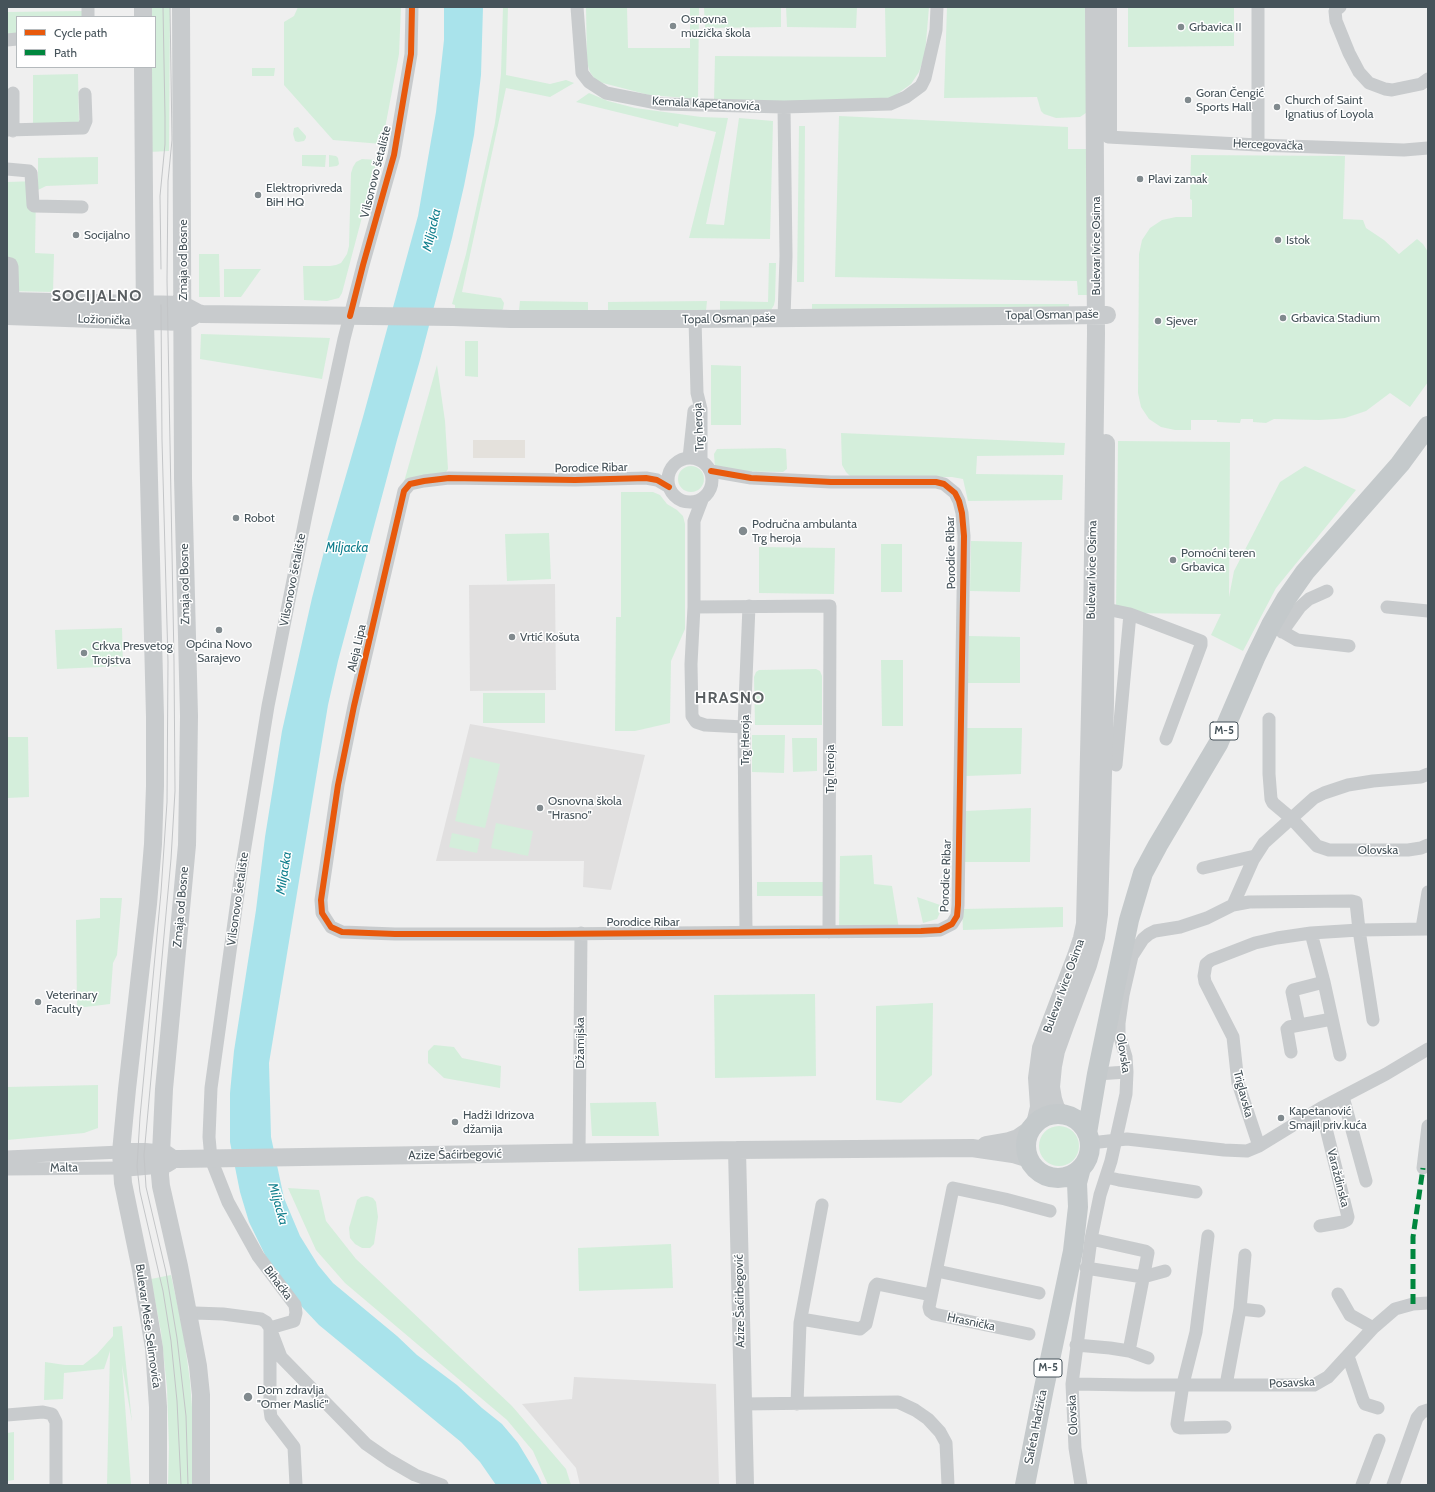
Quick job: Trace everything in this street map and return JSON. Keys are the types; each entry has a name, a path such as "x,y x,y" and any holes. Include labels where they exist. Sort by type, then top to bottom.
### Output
{"main road":[{"name":"Zmaja od Bosne","path":"163,1159 164,1089 187,845 188,787 189,716 183,478 188,314 181,7"},
{"name":"Bulevar Ivice Osima","path":"1066,1115 1056,1108 1053,1099 1051,1087 1053,1066 1063,1032 1088,965 1096,937 1099,914 1102,857 1106,609 1094,7"},
{"name":"Bulevar Ivice Osima","path":"1033,1126 1039,1107 1037,1078 1042,1048 1074,964 1085,924 1101,315 1108,137 1108,7"},
{"path":"122,1160 126,1089 148,904 154,836 155,716 145,313 143,68"},
{"name":"Ložionička","path":"9,306 145,313 350,316"},
{"name":"Topal Osman paše","path":"350,316 511,319 695,319 1101,315"},
{"name":"M-5","path":"1081,1168 1087,1161 1090,1152 1089,1138 1097,1074 1129,920 1143,873 1218,744 1255,658 1276,629 1286,599 1305,572 1395,470 1428,426"},
{"name":"M-5","path":"1033,1126 1052,1114 1066,1115 1079,1111 1085,1104 1097,1074"},
{"path":"1066,1115 1083,1126 1089,1138"},
{"path":"1030,1159 1027,1149 1027,1139 1033,1126"},
{"name":"Azize Šaćirbegović","path":"972,1148 1018,1138 1033,1126"},
{"name":"Azize Šaćirbegović","path":"122,1160 737,1150 972,1148 1013,1154 1030,1159"},
{"name":"Azize Šaćirbegović","path":"737,1150 745,1485"},
{"path":"163,1159 161,1186 189,1316 198,1366 201,1395 202,1485"},
{"name":"M-5","path":"1030,1159 1036,1169 1051,1177"},
{"name":"Bulevar Meše Selimovića","path":"122,1160 124,1194 141,1270 154,1348 158,1406 158,1485"},
{"path":"1051,1177 1062,1178 1072,1175 1081,1168"},
{"name":"Safeta Hadžića","path":"1025,1485 1073,1252 1078,1207 1076,1182 1081,1168"},
{"name":"Safeta Hadžića","path":"1051,1177 1058,1184 1065,1200 1069,1214 1073,1252"}],"street":[{"name":"Vilsonovo šetalište","path":"211,1159 209,1137 211,1088 242,866 268,706 319,454 350,316 394,155 411,54 412,7"},
{"name":"Kemala Kapetanovića","path":"577,7 578,43 582,73 589,82 606,93 662,104 784,107 890,104 906,97 921,86 925,78 930,62 936,30 937,7"},
{"path":"1258,7 1258,146"},
{"path":"1340,7 1335,11 1336,21 1359,72 1369,83 1392,90 1421,84 1428,79"},
{"path":"13,93 10,130 83,128 86,121 85,94"},
{"path":"784,107 786,256 784,318"},
{"name":"Hercegovačka","path":"1108,137 1258,146 1404,150 1428,148"},
{"path":"7,169 29,171 34,206 82,207"},
{"path":"7,262 12,267 9,306"},
{"name":"Trg heroja","path":"695,319 697,393 701,409 695,459"},
{"path":"695,459 705,463 711,471 713,485 708,495 702,500 688,503 675,496 669,487 669,474 672,466 678,461 695,459"},
{"name":"Porodice Ribar","path":"646,478 672,466"},
{"name":"Porodice Ribar","path":"326,921 331,927 342,932 395,934 829,932 940,930 952,924 957,916 958,897 964,536 962,513 955,493 944,484 936,482 831,482 751,478 711,471"},
{"name":"Aleja Lipa","path":"326,921 322,914 321,900 338,785 354,706 404,491 410,484 424,480 449,478 512,479"},
{"name":"Porodice Ribar","path":"512,479 575,480 646,478 657,480 669,487"},
{"name":"Porodice Ribar","path":"713,485 751,478"},
{"path":"694,521 702,500"},
{"path":"688,503 694,521 694,607 691,664 692,716 696,722 705,725 744,727"},
{"path":"1327,591 1309,599 1276,629 1297,640 1349,646"},
{"path":"694,607 749,606"},
{"name":"Trg heroja","path":"749,606 830,606 829,932"},
{"name":"Trg Heroja","path":"746,932 744,727 749,606"},
{"path":"1387,607 1428,611"},
{"path":"1106,609 1130,614 1202,643 1166,739"},
{"path":"1116,765 1130,614"},
{"name":"Olovska","path":"1269,719 1269,774 1271,799 1273,803 1292,819 1318,846 1329,850 1408,850 1421,848 1428,845"},
{"path":"1233,905 1255,856 1264,842 1292,819 1314,798 1324,793 1367,782 1421,777 1428,774"},
{"path":"1203,868 1255,856"},
{"name":"Triglavska","path":"1259,1146 1238,1083 1233,1037 1205,982 1204,970 1206,964 1211,960 1255,942 1311,933 1425,928 1428,892"},
{"name":"Olovska","path":"1081,1485 1075,1448 1072,1384 1076,1345 1091,1239 1100,1194 1112,1161 1126,1094 1126,1057 1119,1034 1119,1023 1130,963 1138,946 1143,939 1155,931 1180,927 1207,918 1233,905 1249,902 1356,902 1359,930"},
{"path":"1359,930 1373,1020"},
{"name":"Džamijska","path":"579,1153 581,933"},
{"path":"1311,933 1324,982 1340,1055"},
{"path":"1300,1025 1292,992 1293,990 1324,982"},
{"path":"1291,1052 1287,1029 1291,1026 1332,1019"},
{"path":"1089,1138 1127,1139 1224,1150 1247,1151 1259,1146 1321,1108 1343,1098 1428,1049"},
{"path":"1097,1074 1127,1072"},
{"path":"1343,1098 1366,1181"},
{"name":"Varaždinska","path":"1320,1226 1343,1222 1347,1220 1348,1217 1321,1108"},
{"path":"1423,1168 1428,1126"},
{"name":"Malta","path":"7,1157 122,1160"},
{"name":"Bihaćka","path":"211,1159 228,1202 258,1256 295,1305 296,1313 294,1321 270,1328"},
{"name":"Malta","path":"7,1169 122,1160"},
{"path":"1106,1177 1196,1192"},
{"name":"Hrasnička","path":"1029,1334 934,1314 929,1307 931,1295 937,1272 953,1188 1005,1199 1050,1211"},
{"path":"797,1404 801,1319 822,1205"},
{"path":"1208,1236 1196,1332 1183,1384 1177,1424 1178,1427 1226,1427"},
{"path":"1091,1239 1145,1251 1148,1253 1129,1352"},
{"path":"1226,1385 1240,1309 1245,1255"},
{"path":"1086,1268 1143,1277 1165,1271"},
{"path":"937,1272 1039,1293"},
{"path":"801,1319 860,1329 866,1324 875,1286 877,1284 931,1295"},
{"path":"1338,1294 1350,1315 1373,1328"},
{"name":"Posavska","path":"1072,1384 1314,1384 1328,1377 1373,1328 1395,1309 1428,1302"},
{"path":"1240,1309 1259,1311"},
{"path":"189,1316 195,1314 223,1314 261,1319 266,1322 270,1328 281,1357 366,1444 388,1460 415,1475 442,1485"},
{"path":"270,1328 270,1410 272,1417 294,1447 296,1485"},
{"path":"1076,1345 1110,1348 1148,1358"},
{"path":"1348,1356 1362,1400 1365,1404 1378,1408"},
{"path":"743,1404 898,1402 915,1410 928,1419 940,1432 946,1443 948,1485"},
{"path":"1393,1485 1417,1418 1422,1412 1428,1410"},
{"path":"7,1415 43,1412 52,1414 56,1422 56,1485"},
{"path":"1362,1485 1379,1440"}],"shaded area":[{"path":"473,440 525,440 525,458 473,458"},
{"name":"Vrtić Košuta","path":"555,584 556,690 470,691 469,585"},
{"name":"Osnovna škola \"Hrasno\"","path":"470,724 645,755 611,890 583,887 584,861 436,861"},
{"path":"574,1377 716,1384 719,1485 580,1485 576,1468 522,1404 572,1399"}],"green space":[{"path":"148,7 170,7 169,151 149,152 148,68 156,68 156,16 148,16"},
{"path":"298,7 401,7 399,54 382,144 333,140 284,85 284,22 294,16"},
{"path":"503,7 508,7 506,75 550,84 566,80 574,83 550,97 506,88 462,292 501,298 504,303 503,309 499,313 455,314 455,305 452,304 466,254 495,123 501,74"},
{"path":"586,7 627,7 628,48 690,48 690,7 699,7 698,99 649,95 599,82 594,78 587,63"},
{"path":"704,7 781,7 781,27 705,28"},
{"path":"786,7 857,7 856,28 787,27"},
{"path":"885,7 929,7 925,54 919,72 911,84 886,102 714,102 715,56 886,57"},
{"path":"947,7 1087,7 1086,113 1080,117 1056,118 1044,114 1041,111 1037,97 944,98"},
{"name":"Grbavica II","path":"1128,7 1234,7 1234,46 1128,47"},
{"path":"85,11 85,16 16,16 16,34 7,34 7,12"},
{"path":"252,68 275,68 274,76 252,76"},
{"path":"78,74 79,124 33,125 33,75"},
{"path":"589,93 608,101 635,108 701,117 728,118 706,224 724,225 739,118 773,121 770,239 689,238 716,132 679,123 678,127 576,102"},
{"path":"839,116 1068,127 1068,149 1087,149 1088,295 1078,295 1077,281 835,277"},
{"path":"799,126 805,126 804,282 797,282"},
{"path":"298,127 306,136 304,141 295,141 293,134 294,128"},
{"path":"302,155 326,155 325,167 302,166"},
{"path":"329,155 336,156 338,158 339,164 337,166 329,167"},
{"name":"Grbavica Stadium","path":"1191,155 1345,156 1343,219 1363,220 1366,228 1384,240 1399,254 1417,239 1423,244 1428,252 1428,382 1410,407 1390,393 1366,411 1345,418 1336,419 1274,419 1266,423 1253,422 1253,419 1241,419 1240,423 1217,422 1217,420 1191,420 1191,430 1175,430 1161,427 1149,419 1141,407 1138,393 1139,254 1142,240 1150,228 1162,220 1176,217 1192,217 1192,200 1190,199"},
{"path":"98,157 98,184 46,186 36,191 35,253 54,254 53,292 7,291 7,182 38,181 38,158"},
{"path":"362,159 377,160 342,293 339,298 327,301 304,300 303,266 336,265 341,263 347,254 349,246 351,173 356,162"},
{"path":"199,254 219,254 220,297 199,297"},
{"path":"769,263 776,263 775,300 771,310 720,310 720,301 768,302"},
{"path":"224,269 261,269 241,297 224,297"},
{"path":"520,301 588,302 588,310 519,310"},
{"path":"707,301 706,311 608,311 608,302"},
{"path":"812,304 1069,304 1069,315 812,313"},
{"path":"201,334 330,338 322,379 200,359"},
{"path":"465,341 478,341 478,377 465,376"},
{"path":"437,365 445,421 448,469 445,474 404,482"},
{"path":"711,365 741,366 741,425 711,425"},
{"path":"841,433 1065,443 1064,455 977,456 976,474 1063,475 1062,500 968,501 963,479 952,477 851,477 842,465"},
{"name":"Pomoćni teren Grbavica","path":"1118,441 1230,442 1229,597 1234,571 1280,482 1305,466 1356,490 1276,588 1243,651 1211,635 1221,614 1116,613"},
{"path":"717,449 786,449 787,469 783,472 718,471 715,468 714,454"},
{"path":"691,466 701,469 704,479 701,489 691,492 681,489 678,479 681,469"},
{"path":"621,492 653,492 660,495 667,504 683,516 685,524 685,629 671,661 670,723 635,731 615,731 616,617 621,617"},
{"path":"549,533 551,579 507,581 505,534"},
{"path":"971,541 1022,542 1020,592 970,591"},
{"path":"881,544 902,544 902,592 881,592"},
{"path":"759,547 835,548 834,594 759,593"},
{"path":"122,628 123,666 57,669 55,630"},
{"path":"969,636 1020,637 1020,683 968,683"},
{"path":"881,660 903,660 903,726 882,726"},
{"path":"816,669 820,671 822,676 822,725 755,725 754,677 756,672 759,670"},
{"path":"483,693 545,693 545,723 483,723"},
{"path":"966,728 1022,728 1021,774 966,776"},
{"path":"752,735 785,735 784,773 752,772"},
{"path":"7,737 28,737 29,797 7,798"},
{"path":"792,738 817,738 817,771 793,772"},
{"path":"470,757 500,764 485,828 455,821"},
{"path":"1031,808 1030,862 964,862 965,811"},
{"path":"496,823 533,831 528,856 491,848"},
{"path":"452,833 480,839 477,853 449,847"},
{"path":"872,855 874,884 892,886 899,929 839,929 840,856"},
{"path":"757,882 823,882 823,896 757,896"},
{"path":"917,897 943,906 937,919 923,923"},
{"path":"100,898 122,898 117,955 113,963 110,1004 77,1008 76,920 100,918"},
{"path":"1063,907 1063,927 963,930 962,909"},
{"path":"815,994 816,1076 715,1078 714,995"},
{"path":"933,1003 932,1075 901,1103 876,1100 876,1006"},
{"path":"434,1045 454,1047 462,1058 501,1066 500,1088 444,1078 428,1063 428,1051"},
{"path":"98,1085 98,1128 84,1133 7,1140 7,1087"},
{"path":"656,1102 659,1136 592,1136 590,1103"},
{"path":"1063,1126 1070,1129 1076,1135 1079,1146 1078,1154 1070,1163 1063,1166 1055,1166 1048,1163 1040,1154 1039,1142 1042,1135 1051,1127"},
{"path":"288,1188 319,1190 326,1221 356,1259 512,1406 566,1469 571,1485 548,1485 533,1451 507,1420 345,1283 316,1250"},
{"path":"367,1196 373,1198 376,1202 378,1217 374,1244 370,1248 362,1248 355,1244 350,1238 349,1228 357,1200 361,1197"},
{"path":"671,1244 673,1288 579,1291 578,1248"},
{"path":"171,1275 183,1330 190,1381 192,1407 193,1485 168,1485 169,1447 167,1388 161,1332 151,1279"},
{"path":"122,1326 132,1422 122,1365 131,1485 107,1485 110,1351 104,1369 64,1373 63,1399 44,1400 45,1362 65,1365 83,1365 97,1354 113,1336 113,1327"},
{"path":"14,1432 14,1480 7,1481 7,1433"}],"water":[{"name":"Miljacka","path":"444,7 483,7 481,75 474,135 452,238 338,661 328,705 269,1063 271,1137 284,1198 300,1236 318,1265 333,1283 397,1336 417,1355 457,1385 502,1424 518,1443 542,1485 496,1485 480,1462 461,1442 319,1325 303,1308 280,1281 269,1263 249,1222 240,1192 230,1142 230,1093 234,1051 282,731 312,598 326,544 363,417 418,216 436,112 444,40"}],"tram line":[{"path":"161,269 160,196 165,144 163,7"},
{"path":"170,7 172,140 168,181 167,280 175,791 171,859 144,1155 146,1187 166,1272 177,1338 186,1416 188,1485"},
{"path":"161,305 162,440 168,662 167,802 161,892 140,1117 137,1167 140,1192 163,1291 171,1341 177,1401 181,1485"}],"marked path":[{"path":"1413,1304 1413,1237 1423,1168"}],"cycle path":[{"path":"350,316 394,155 411,54 412,7"},
{"path":"669,487 657,480 646,478 575,480 449,478 410,484 404,491 354,706 338,785 321,900 322,913 331,927 342,932 395,934 545,934 921,931 940,930 952,924 957,916 958,905 964,536 962,513 955,493 944,484 936,482 831,482 751,478 711,471"}],"place":[{"name":"Osnovna muzička škola","path":"673,26"},
{"name":"Grbavica II","path":"1181,27"},
{"name":"Goran Čengić Sports Hall","path":"1188,100"},
{"name":"Church of Saint Ignatius of Loyola","path":"1277,107"},
{"name":"Plavi zamak","path":"1140,179"},
{"name":"Elektroprivreda BiH HQ","path":"258,195"},
{"name":"Socijalno","path":"76,235"},
{"name":"Istok","path":"1278,240"},
{"name":"Grbavica Stadium","path":"1283,318"},
{"name":"Sjever","path":"1158,321"},
{"name":"Robot","path":"236,518"},
{"name":"Područna ambulanta Trg heroja","path":"743,531"},
{"name":"Pomoćni teren Grbavica","path":"1173,560"},
{"name":"Općina Novo Sarajevo","path":"219,630"},
{"name":"Vrtić Košuta","path":"512,637"},
{"name":"Crkva Presvetog Trojstva","path":"84,653"},
{"name":"Osnovna škola \"Hrasno\"","path":"540,808"},
{"name":"Veterinary Faculty","path":"38,1002"},
{"name":"Kapetanović Smajil priv.kuća","path":"1281,1118"},
{"name":"Hadži Idrizova džamija","path":"455,1122"},
{"name":"Dom zdravlja \"Omer Maslić\"","path":"248,1397"}],"district":[{"name":"SOCIJALNO","path":"97,296"},
{"name":"HRASNO","path":"730,698"}]}
